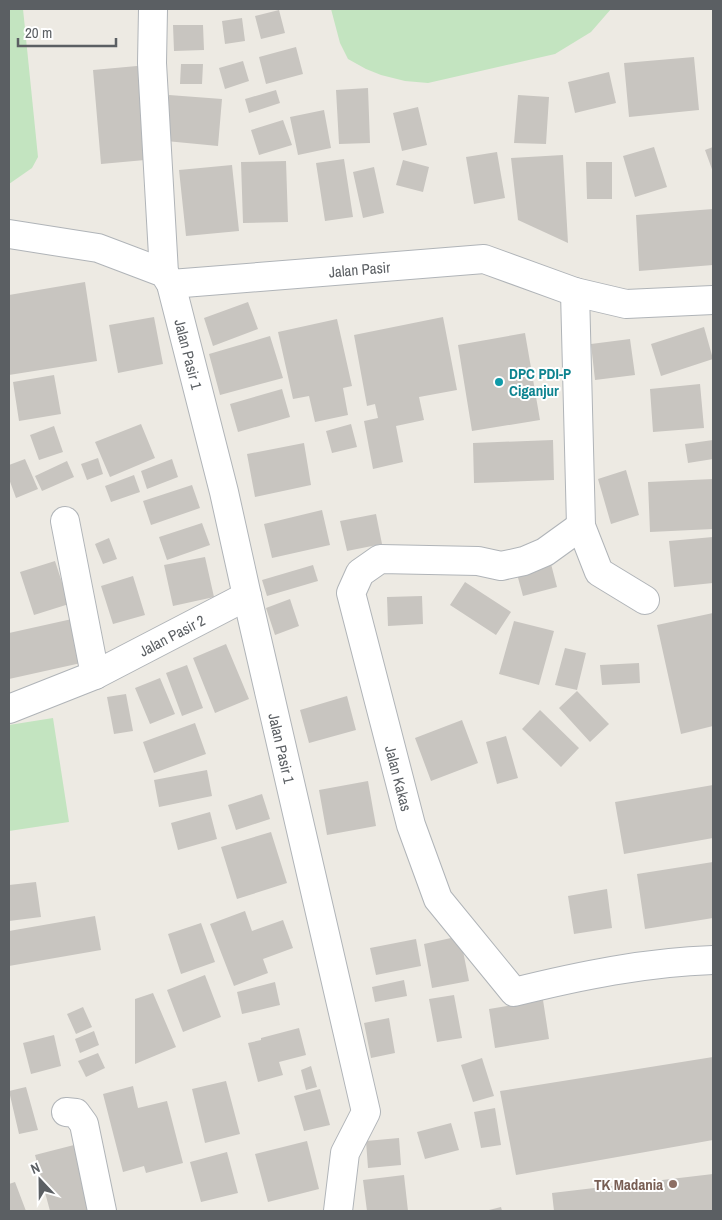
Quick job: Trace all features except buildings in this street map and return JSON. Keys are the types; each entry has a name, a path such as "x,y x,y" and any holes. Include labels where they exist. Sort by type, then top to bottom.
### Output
{"street":[{"name":"Jalan Pasir 1","path":"152,9 152,63 167,278 224,492 366,1112 345,1153 338,1211"},
{"name":"Jalan Pasir","path":"9,234 98,248 167,278 484,259 575,292 626,304 713,300"},
{"path":"575,292 581,526 600,572 645,600"},
{"path":"65,521 95,675"},
{"name":"Jalan Kakas","path":"581,526 544,552 524,561 501,566 478,561 380,560 360,573 352,593 411,825 438,900 514,992 589,974 695,960 713,960"},
{"name":"Jalan Pasir 2","path":"9,709 95,675 247,596"},
{"path":"66,1112 76,1113 84,1124 102,1211"}],"green space":[{"path":"9,9 23,9 38,157 32,168 9,184"},
{"path":"331,9 611,9 591,32 555,54 428,83 405,81 381,75 348,59 340,43"},
{"path":"53,718 69,822 9,831 9,725"}],"place":[{"name":"DPC PDI-P Ciganjur","path":"499,382"},
{"name":"TK Madania","path":"673,1184"}]}
